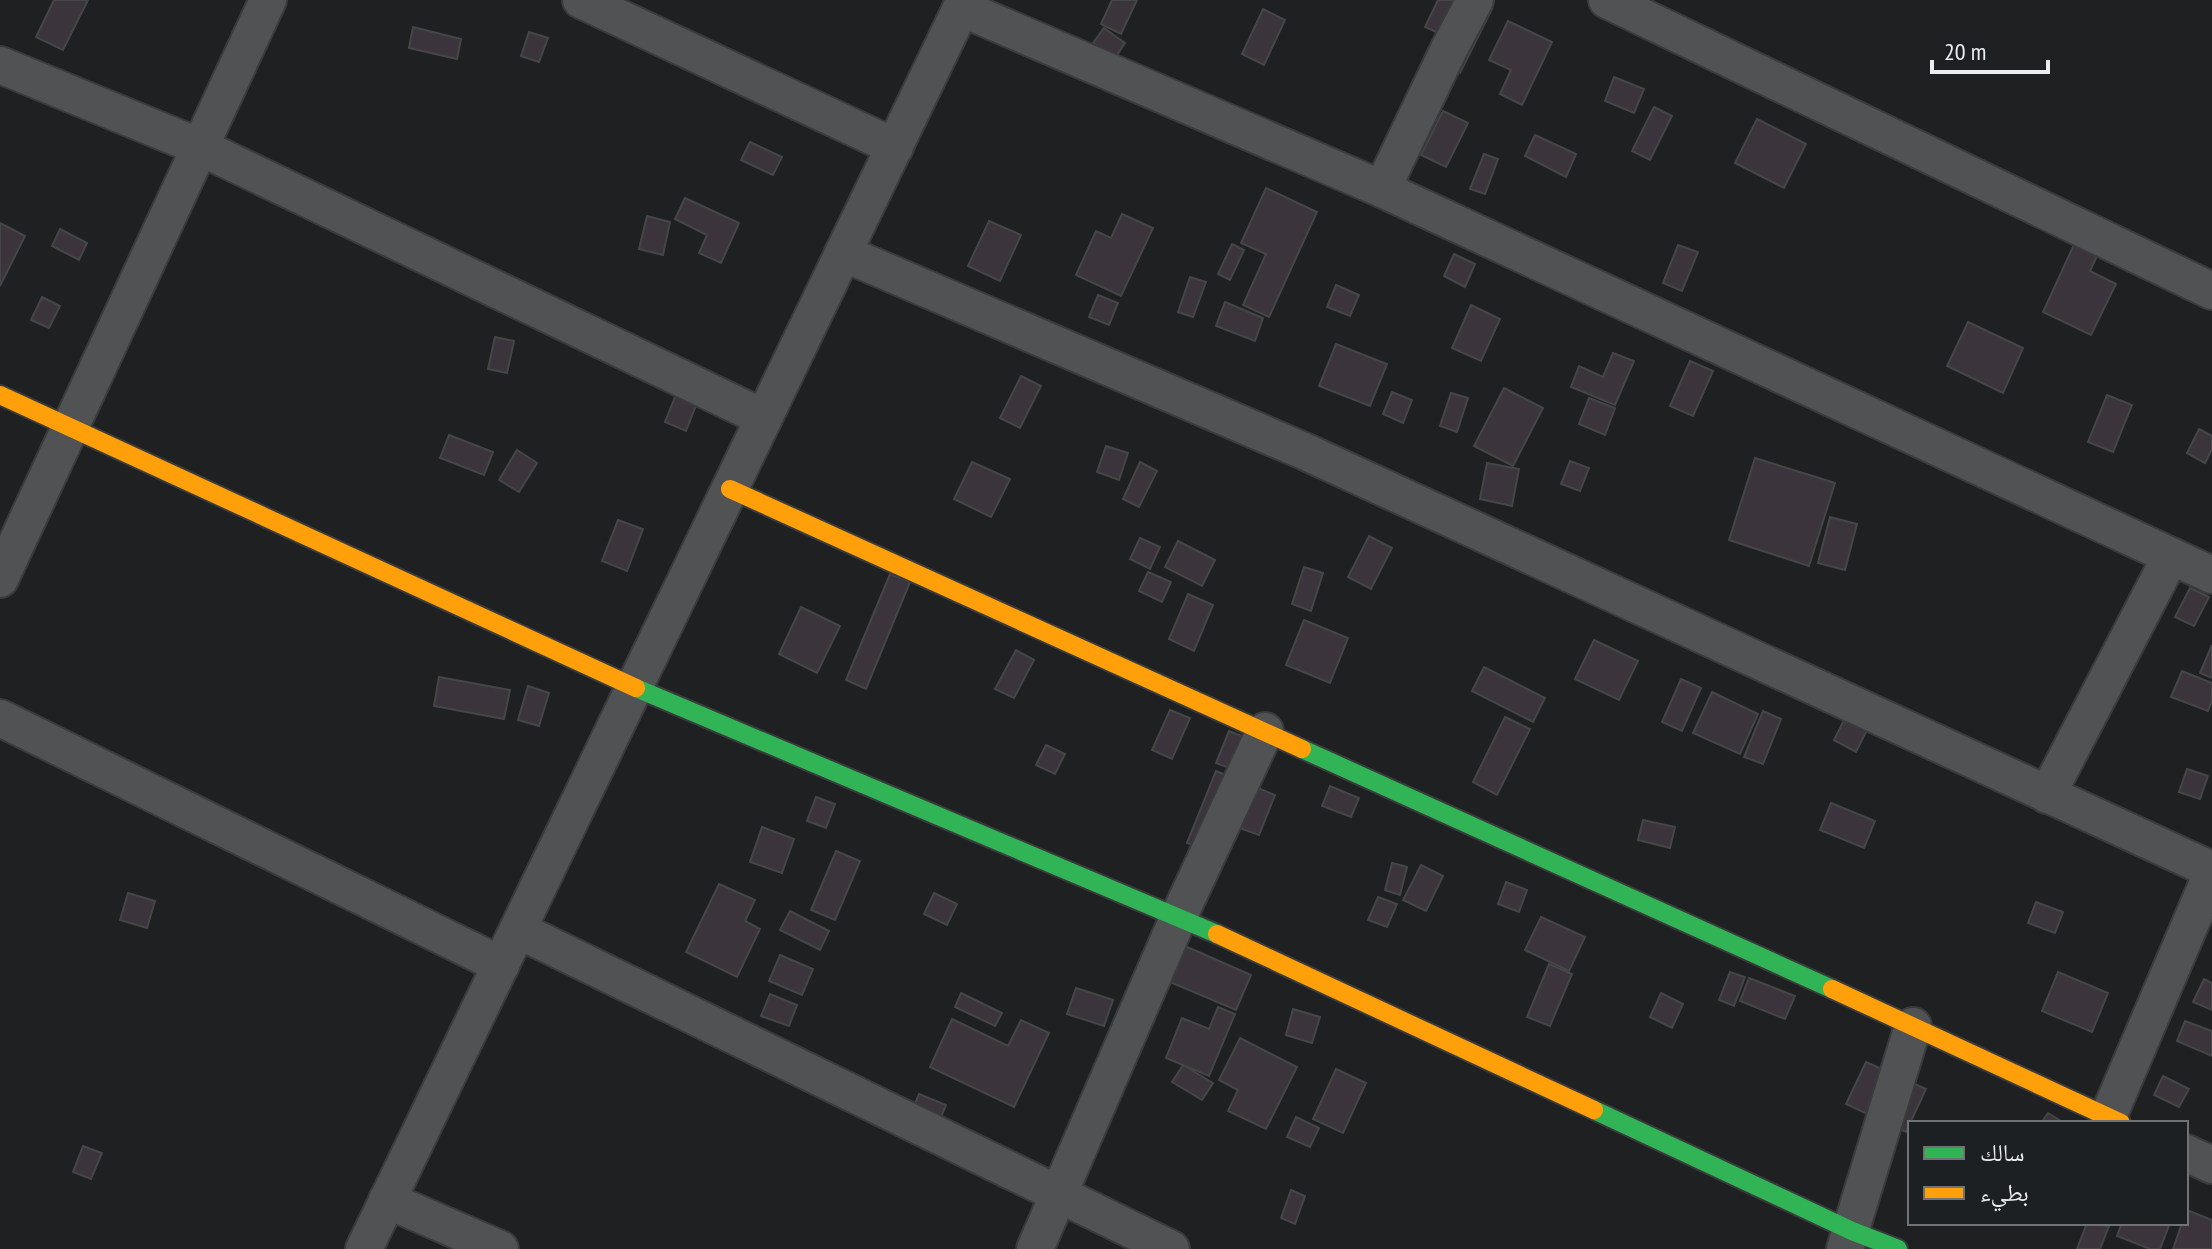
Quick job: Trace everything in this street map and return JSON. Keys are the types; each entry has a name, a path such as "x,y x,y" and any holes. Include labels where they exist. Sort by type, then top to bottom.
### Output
{"street":[{"path":"0,579 268,0"},
{"path":"581,0 895,147"},
{"path":"1382,189 1475,0"},
{"path":"1607,0 2212,291"},
{"path":"364,1249 963,4 1382,189 2212,575"},
{"path":"0,65 200,147 764,418"},
{"path":"730,489 2114,1120 2212,871 1306,452 843,253"},
{"path":"0,395 634,687 1179,916 1848,1240 1898,1249"},
{"path":"2047,795 2171,556"},
{"path":"0,718 501,965"},
{"path":"1035,1249 1179,916 1265,731"},
{"path":"518,930 1171,1249"},
{"path":"1848,1240 1913,1026"},
{"path":"2188,1154 2212,1165"},
{"path":"387,1200 500,1249"}],"building":[{"path":"54,0 88,0 63,50 36,37"},
{"path":"1112,0 1137,0 1121,34 1101,24"},
{"path":"1438,0 1474,0 1492,9 1460,73 1433,60 1445,36 1425,27"},
{"path":"1263,9 1285,20 1264,65 1242,54"},
{"path":"1508,21 1552,42 1522,105 1500,94 1511,70 1489,60"},
{"path":"413,27 461,39 457,59 409,48"},
{"path":"1104,28 1125,43 1115,58 1093,43"},
{"path":"529,32 548,38 539,62 521,56"},
{"path":"1614,77 1644,89 1634,113 1605,101"},
{"path":"1654,107 1672,116 1650,160 1632,151"},
{"path":"1443,111 1468,123 1446,167 1421,155"},
{"path":"1757,119 1806,144 1784,188 1735,163"},
{"path":"1535,135 1576,154 1566,177 1525,156"},
{"path":"750,142 782,157 773,175 741,160"},
{"path":"1484,154 1498,159 1485,194 1470,189"},
{"path":"1266,188 1317,212 1269,317 1243,305 1266,254 1241,243"},
{"path":"685,198 739,223 721,263 699,253 707,235 675,219"},
{"path":"1122,214 1153,228 1121,296 1076,275 1096,231 1111,238"},
{"path":"647,216 670,222 663,255 639,249"},
{"path":"989,221 1021,235 1000,281 968,266"},
{"path":"0,223 25,236 0,286"},
{"path":"60,229 87,243 79,260 52,246"},
{"path":"2078,236 2101,247 2090,271 2116,284 2091,335 2043,312"},
{"path":"1232,244 1244,250 1230,280 1218,274"},
{"path":"1678,245 1698,252 1682,291 1663,283"},
{"path":"1454,254 1475,264 1465,287 1444,276"},
{"path":"1190,277 1206,282 1193,317 1178,312"},
{"path":"1336,285 1359,295 1350,316 1327,307"},
{"path":"1098,295 1118,303 1109,325 1089,317"},
{"path":"42,297 60,306 49,328 31,320"},
{"path":"1225,302 1263,318 1255,341 1216,326"},
{"path":"1471,305 1500,319 1481,361 1452,348"},
{"path":"1968,322 2023,348 2003,393 1947,366"},
{"path":"495,337 514,341 507,373 488,369"},
{"path":"1336,344 1387,364 1370,406 1319,386"},
{"path":"1613,353 1634,361 1615,405 1571,387 1579,366 1603,377"},
{"path":"1690,361 1713,371 1693,416 1670,406"},
{"path":"1021,376 1041,386 1020,428 1000,418"},
{"path":"679,387 700,395 686,431 665,422"},
{"path":"1504,388 1543,408 1513,466 1474,446"},
{"path":"1392,392 1412,400 1403,423 1383,414"},
{"path":"1451,393 1468,398 1457,432 1440,426"},
{"path":"2107,395 2132,405 2113,452 2088,442"},
{"path":"1589,398 1615,408 1605,435 1579,424"},
{"path":"2199,429 2212,436 2212,449 2205,463 2187,453"},
{"path":"449,435 493,452 484,475 440,458"},
{"path":"1106,446 1128,453 1119,480 1097,472"},
{"path":"517,450 537,463 519,492 499,480"},
{"path":"1755,458 1835,483 1809,566 1729,540"},
{"path":"1570,461 1589,468 1580,491 1561,484"},
{"path":"972,462 1010,479 991,517 954,499"},
{"path":"1140,462 1157,471 1139,507 1123,499"},
{"path":"1487,463 1519,469 1512,506 1480,499"},
{"path":"1830,517 1857,524 1845,570 1818,563"},
{"path":"618,520 643,529 627,571 602,561"},
{"path":"1369,536 1392,548 1371,589 1348,577"},
{"path":"1140,538 1160,547 1150,569 1130,559"},
{"path":"1178,541 1215,560 1202,586 1165,567"},
{"path":"1304,567 1323,573 1311,611 1292,604"},
{"path":"1148,572 1171,582 1162,602 1139,591"},
{"path":"890,574 910,582 866,689 846,680"},
{"path":"2190,588 2209,597 2194,626 2175,617"},
{"path":"1188,594 1213,605 1194,651 1169,639"},
{"path":"801,607 840,626 817,673 779,654"},
{"path":"1304,620 1348,638 1330,683 1286,665"},
{"path":"1594,640 1638,661 1619,700 1575,679"},
{"path":"2212,645 2212,678 2200,673"},
{"path":"1016,650 1034,660 1014,698 995,689"},
{"path":"1484,667 1545,698 1533,722 1472,691"},
{"path":"2182,671 2212,683 2212,701 2208,711 2171,697"},
{"path":"439,677 510,690 504,719 434,706"},
{"path":"1681,679 1701,688 1682,731 1662,722"},
{"path":"528,686 549,693 539,726 518,720"},
{"path":"1712,692 1758,714 1740,754 1693,733"},
{"path":"1170,710 1190,718 1172,759 1152,750"},
{"path":"1763,711 1781,719 1763,764 1744,757"},
{"path":"1505,717 1530,729 1497,795 1473,782"},
{"path":"1845,718 1867,730 1856,752 1834,740"},
{"path":"1229,731 1252,740 1239,772 1216,763"},
{"path":"1046,745 1065,754 1055,774 1036,765"},
{"path":"2187,769 2208,776 2200,799 2179,792"},
{"path":"1216,771 1275,795 1259,835 1237,827 1225,857 1187,843"},
{"path":"1330,786 1359,798 1351,817 1322,806"},
{"path":"816,797 835,804 826,828 807,821"},
{"path":"1831,803 1875,821 1864,848 1820,830"},
{"path":"1643,820 1675,827 1670,848 1638,840"},
{"path":"762,827 794,839 782,873 750,862"},
{"path":"836,851 860,861 835,920 811,910"},
{"path":"1392,863 1407,867 1400,895 1385,890"},
{"path":"1421,865 1443,876 1426,911 1403,900"},
{"path":"1506,882 1527,890 1519,912 1498,904"},
{"path":"719,884 755,900 745,921 760,929 737,977 686,952"},
{"path":"128,893 155,901 147,928 120,920"},
{"path":"934,893 957,904 947,925 924,914"},
{"path":"1378,897 1397,904 1387,927 1368,920"},
{"path":"2036,902 2063,912 2055,933 2028,923"},
{"path":"790,911 829,931 820,950 780,930"},
{"path":"1541,917 1585,937 1569,971 1525,950"},
{"path":"1185,946 1251,975 1236,1010 1170,982"},
{"path":"780,955 813,969 802,995 769,981"},
{"path":"1549,964 1572,974 1550,1026 1527,1017"},
{"path":"1730,972 1745,977 1734,1006 1719,1000"},
{"path":"2058,972 2108,993 2092,1032 2042,1011"},
{"path":"1749,978 1795,996 1785,1019 1740,1001"},
{"path":"2204,979 2212,983 2212,1010 2193,1002"},
{"path":"1076,988 1113,1000 1104,1026 1067,1014"},
{"path":"961,993 1002,1013 995,1026 955,1007"},
{"path":"1661,993 1683,1004 1672,1028 1650,1017"},
{"path":"770,994 797,1005 789,1026 761,1016"},
{"path":"1218,1007 1235,1014 1209,1076 1166,1058 1182,1018 1209,1029"},
{"path":"1293,1009 1320,1017 1312,1043 1286,1035"},
{"path":"952,1019 1008,1046 1021,1020 1049,1033 1014,1107 930,1067"},
{"path":"2185,1021 2212,1031 2212,1056 2177,1041"},
{"path":"1240,1038 1297,1067 1266,1129 1228,1111 1238,1090 1219,1080"},
{"path":"1866,1062 1926,1089 1911,1121 1908,1121 1906,1132 1846,1104"},
{"path":"1183,1065 1213,1083 1202,1100 1172,1082"},
{"path":"1336,1069 1366,1083 1343,1133 1313,1119"},
{"path":"2163,1076 2189,1089 2179,1107 2154,1095"},
{"path":"919,1094 946,1105 939,1122 912,1111"},
{"path":"2048,1113 2061,1121 2042,1121"},
{"path":"1296,1117 1319,1128 1310,1147 1287,1137"},
{"path":"83,1146 102,1153 91,1179 73,1172"},
{"path":"1291,1190 1305,1196 1295,1224 1281,1218"},
{"path":"2188,1210 2212,1220 2212,1249 2173,1249 2181,1225 2188,1225"},
{"path":"2086,1225 2109,1226 2100,1249 2077,1249"},
{"path":"2121,1225 2169,1225 2160,1249 2150,1249 2117,1236"}],"traffic: fast":[{"path":"636,688 1217,934"},
{"path":"1302,749 1832,989"},
{"path":"1594,1110 1852,1231 1898,1249"}],"traffic: slow":[{"path":"0,395 636,688"},
{"path":"730,489 1302,749"},
{"path":"1217,934 1594,1110"},
{"path":"1832,989 2117,1121"}]}
